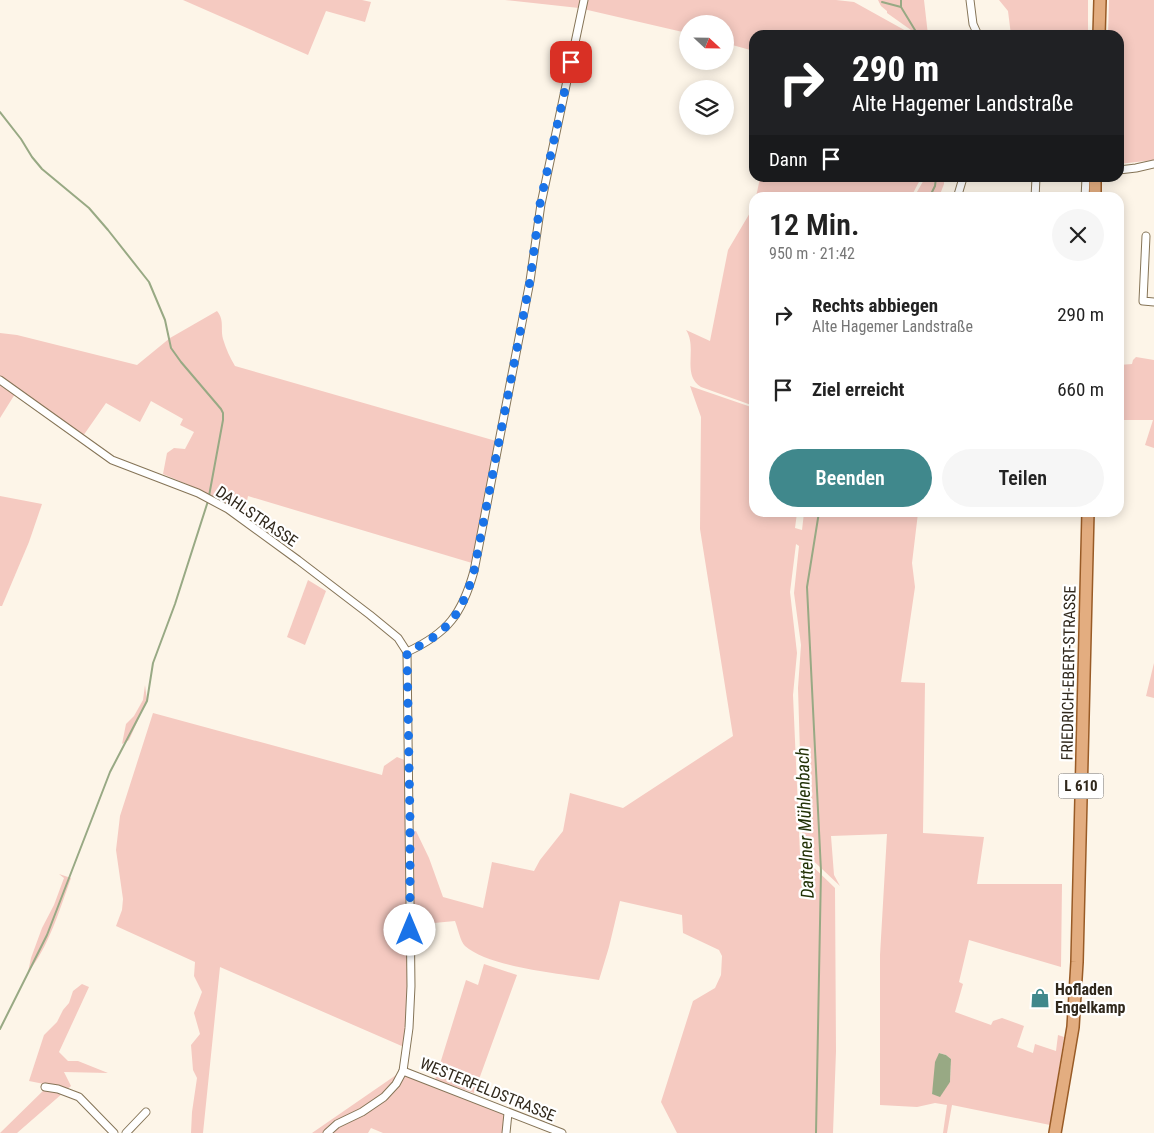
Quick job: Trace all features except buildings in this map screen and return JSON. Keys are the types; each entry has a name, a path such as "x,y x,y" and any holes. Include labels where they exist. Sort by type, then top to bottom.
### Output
{"main road":[{"path":"1099,30 1100,0"},
{"name":"FRIEDRICH-EBERT-STRASSE","path":"1055,1133 1073,1027 1077,962 1088,517"}],"street":[{"path":"327,1133 337,1124 362,1112 384,1097 396,1084 403,1070 409,1028 411,986 407,652 437,636 457,615 468,593 476,562 530,281 540,204 584,0"},
{"path":"970,0 973,24 976,30"},
{"path":"1124,169 1154,164"},
{"path":"1146,236 1143,301 1154,302"},
{"name":"DAHLSTRASSE","path":"0,380 112,460 198,493 228,509 370,615 398,638 407,652"},
{"name":"WESTERFELDSTRASSE","path":"403,1070 562,1133"},
{"path":"45,1087 58,1089 79,1097 114,1133"},
{"path":"126,1133 146,1112"},
{"path":"506,1133 508,1113"}],"shaded area":[{"path":"183,0 362,0 371,2 365,22 326,11 308,55"},
{"path":"505,0 836,0 854,2 904,30 749,30 749,50 734,45 734,15 679,15 679,31 579,8"},
{"path":"878,0 924,0 927,30 911,30 887,13"},
{"path":"999,0 1088,0 1088,30 1010,30 1008,11"},
{"path":"1109,0 1154,0 1154,160 1124,163 1124,30 1108,30"},
{"path":"759,182 919,182 914,192 757,192"},
{"path":"923,182 944,182 941,192 917,192"},
{"path":"749,214 749,404 701,387 692,376 691,345 686,330 710,341 728,250"},
{"path":"217,311 222,321 224,343 235,366 496,441 472,563 248,496 244,515 196,488 163,474 167,453 174,448 185,449 194,432 180,425 183,419 151,401 140,422 106,403 83,436 0,376 0,333 17,335 137,365 170,338"},
{"path":"1136,357 1154,360 1154,448 1145,445 1153,420 1124,420 1124,365 1132,364"},
{"path":"0,383 15,394 0,418"},
{"path":"690,386 749,406 749,517 796,517 795,528 802,530 804,517 918,517 912,563 915,587 901,682 925,683 923,833 984,837 977,884 1062,884 1061,967 969,940 959,982 963,984 955,1012 991,1025 993,1021 1002,1018 1024,1026 1017,1047 1033,1053 1035,1044 1056,1051 1058,1035 1064,1037 1050,1125 952,1105 947,1133 943,1133 947,1105 935,1103 917,1107 880,1105 880,955 887,834 831,836 834,875 840,886 803,851 798,688 801,645 794,593 799,546 796,544 790,592 797,653 793,695 800,854 835,888 836,1051 833,1133 677,1133 661,1102 693,1001 715,988 721,975 722,956 719,950 683,933 682,915 620,901 599,980 509,965 476,954 463,944 455,921 413,925 412,832 416,831 429,858 443,897 483,908 492,862 534,871 540,860 563,831 570,793 623,808 733,736 700,529 701,417","holes":["939,1053 951,1059 950,1082 932,1094"]},
{"path":"0,496 42,504 29,542 2,606 0,606"},
{"path":"308,580 326,591 305,645 287,637"},
{"path":"1154,663 1154,698 1146,696"},
{"path":"145,685 147,700 129,740 122,744 126,724 134,716 143,700"},
{"path":"153,713 382,775 384,766 397,757 407,761 405,799 408,969 404,1047 220,967 203,1133 191,1133 197,1078 193,1070 191,1045 200,1034 194,1013 202,992 194,976 195,962 116,926 122,910 123,899 116,850 120,816"},
{"path":"59,874 71,878 48,940 28,972 42,928 54,905 64,878"},
{"path":"484,964 517,975 474,1093 435,1080 466,980 478,985"},
{"path":"82,984 89,987 59,1052 68,1061 78,1061 108,1073 64,1072 71,1086 17,1133 0,1133 49,1085 29,1081 44,1035 57,1022 69,1003 73,991"},
{"path":"939,1053 951,1059 950,1082 940,1097 932,1094 935,1062"},
{"path":"399,1073 505,1114 504,1133 383,1133 371,1128 368,1133 312,1133"}],"waterway":[{"name":"Dattelner Mühlenbach","path":"901,0 901,7 915,30"},
{"path":"882,2 901,7"},
{"path":"0,112 42,169 89,208 149,282 165,320 171,348 221,409 223,420 209,496"},
{"name":"Dattelner Mühlenbach","path":"932,192 936,182"},
{"path":"0,1029 47,935 110,772 147,701 153,663 175,604 208,501"},
{"name":"Dattelner Mühlenbach","path":"816,1133 821,871 807,587 818,517"}],"place":[{"name":"Hofladen Engelkamp","path":"1040,998"}],"route":[{"path":"410,930 407,652 437,636 457,615 468,593 474,571 530,281 540,204 571,62"}]}
